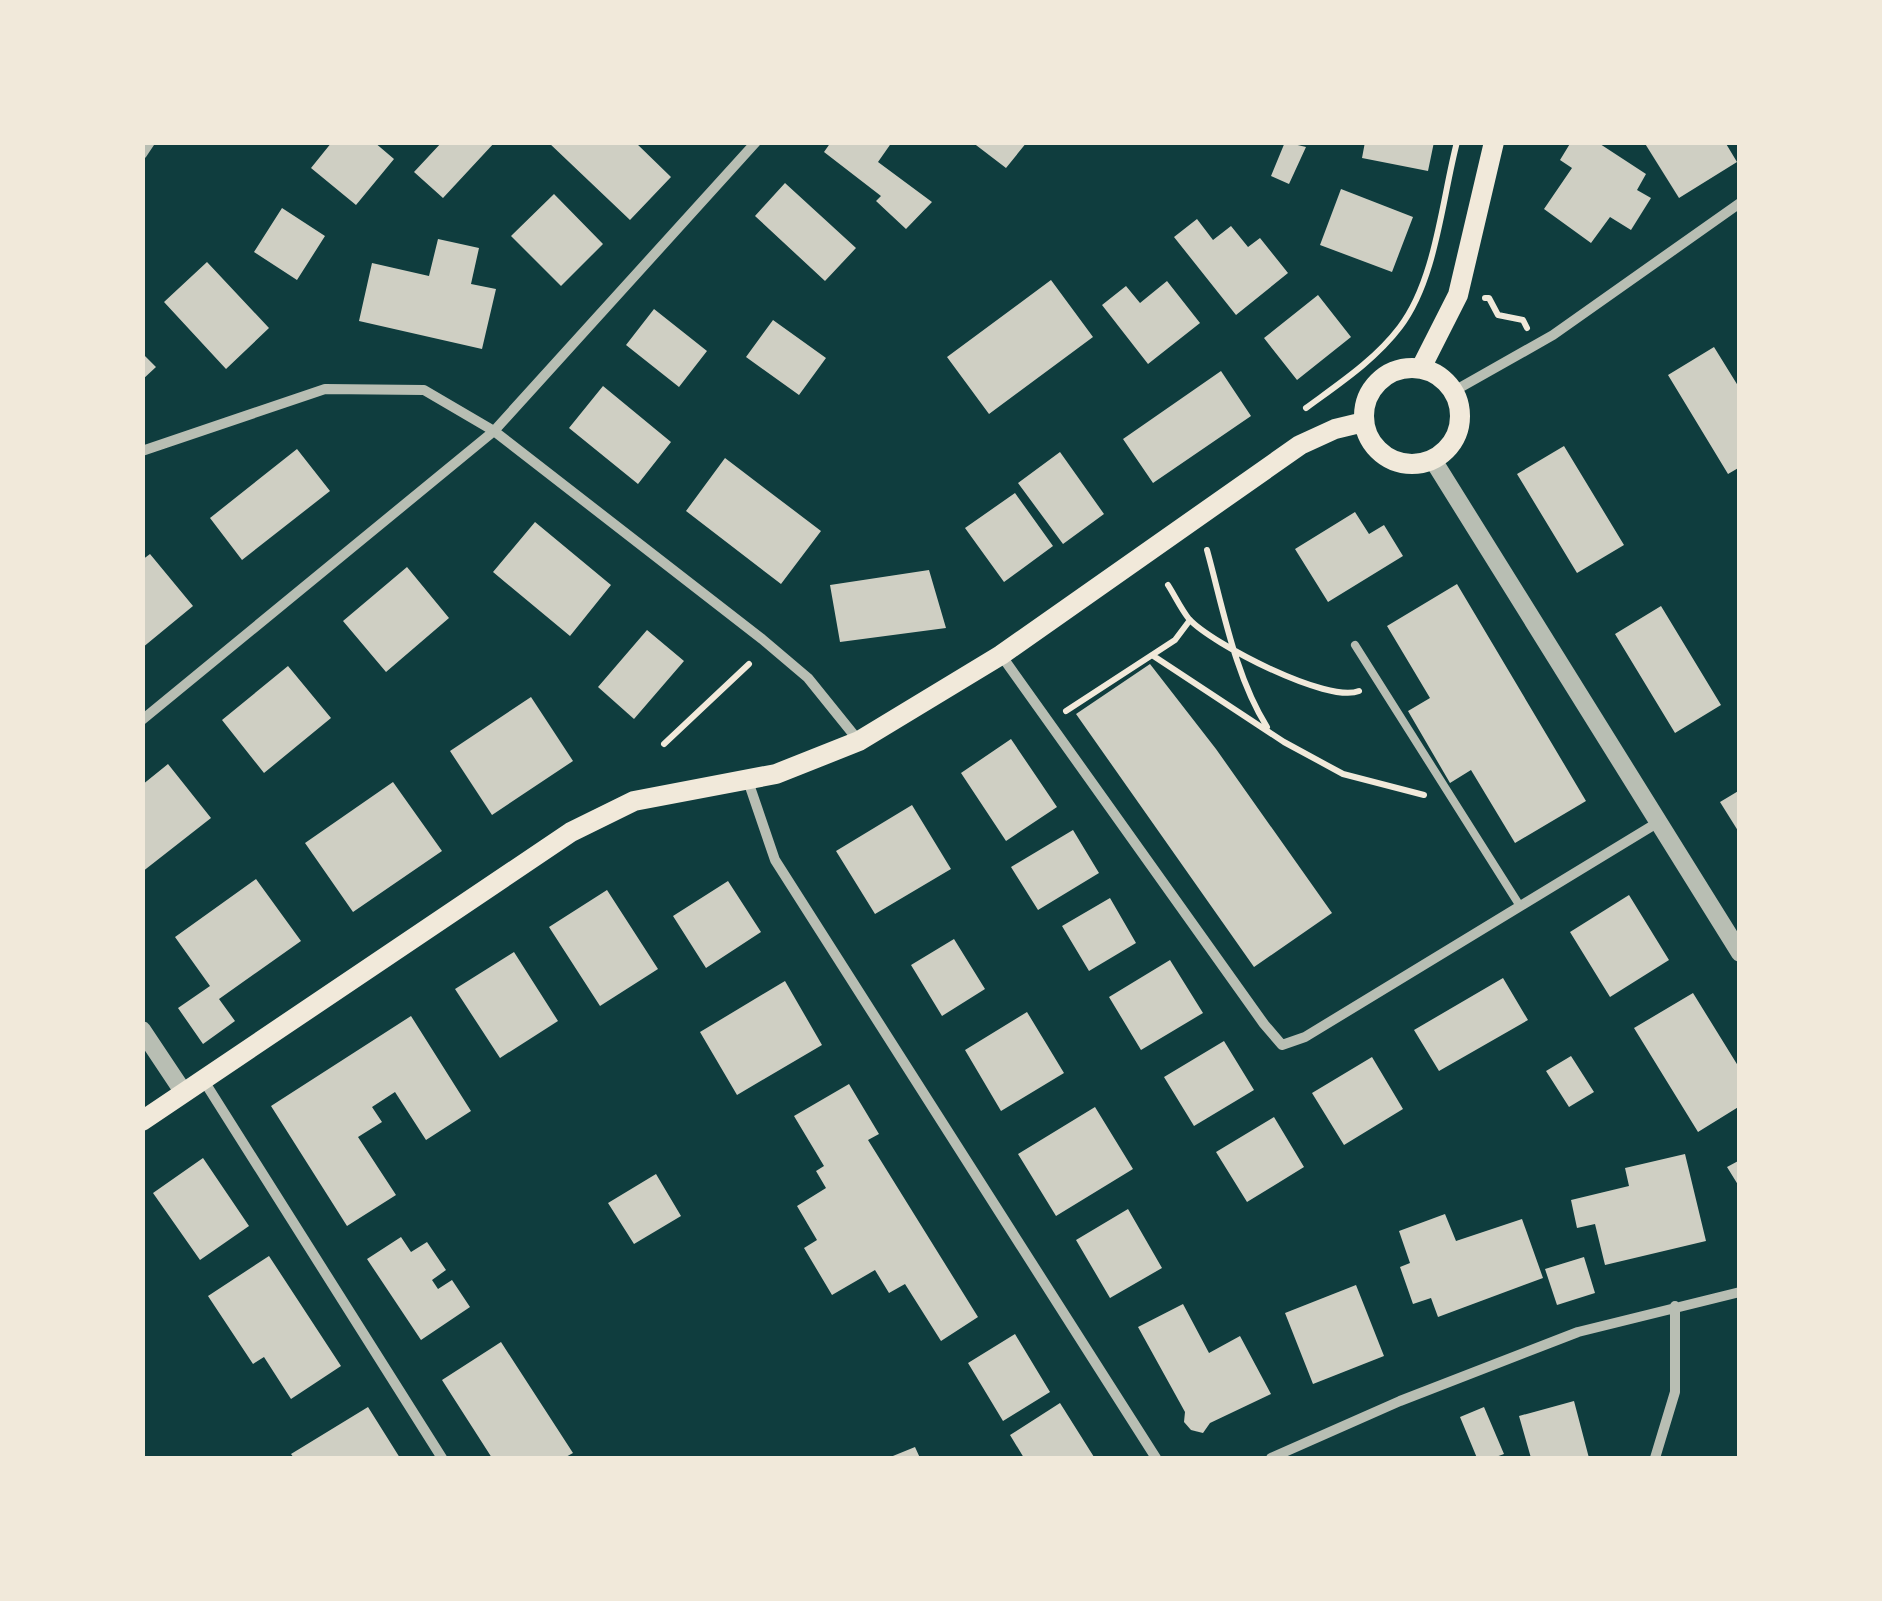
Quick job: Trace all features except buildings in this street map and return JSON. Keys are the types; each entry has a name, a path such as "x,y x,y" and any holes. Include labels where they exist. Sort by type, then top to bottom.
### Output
{"main road":[{"path":"1421,368 1458,296 1494,142"},
{"path":"1406,368 1421,368 1446,380 1454,391 1461,422 1456,438 1433,460 1418,465 1389,459 1368,437 1364,422 1370,393 1379,381 1406,368"},
{"path":"142,1120 604,813 664,794 748,781 811,762 859,741 1000,654 1300,445 1335,428 1364,422"}],"street":[{"path":"142,154 150,142"},
{"path":"142,720 494,431 756,142"},
{"path":"1454,391 1542,342 1735,206 1740,223"},
{"path":"142,451 325,389 424,390 494,431 784,657 828,700 859,741"},
{"path":"1433,460 1740,953"},
{"path":"1000,654 1282,1044 1305,1037 1657,823"},
{"path":"748,781 774,860 1156,1458"},
{"path":"142,1030 184,1093"},
{"path":"204,1080 442,1458"},
{"path":"1270,1458 1400,1401 1578,1332 1740,1292"},
{"path":"1656,1458 1674,1392 1676,1306"}],"lane":[{"path":"1355,645 1520,906"}],"path":[{"path":"1296,415 1365,365 1402,325 1424,283 1457,142"},
{"path":"1489,298 1498,316 1523,320 1527,329"},
{"path":"1207,550 1236,651 1258,713 1270,732"},
{"path":"1168,585 1190,620 1236,651 1315,689 1353,694 1379,682"},
{"path":"1049,722 1175,640 1190,620"},
{"path":"1152,655 1343,774 1415,791 1436,802"},
{"path":"664,744 750,664"}]}
